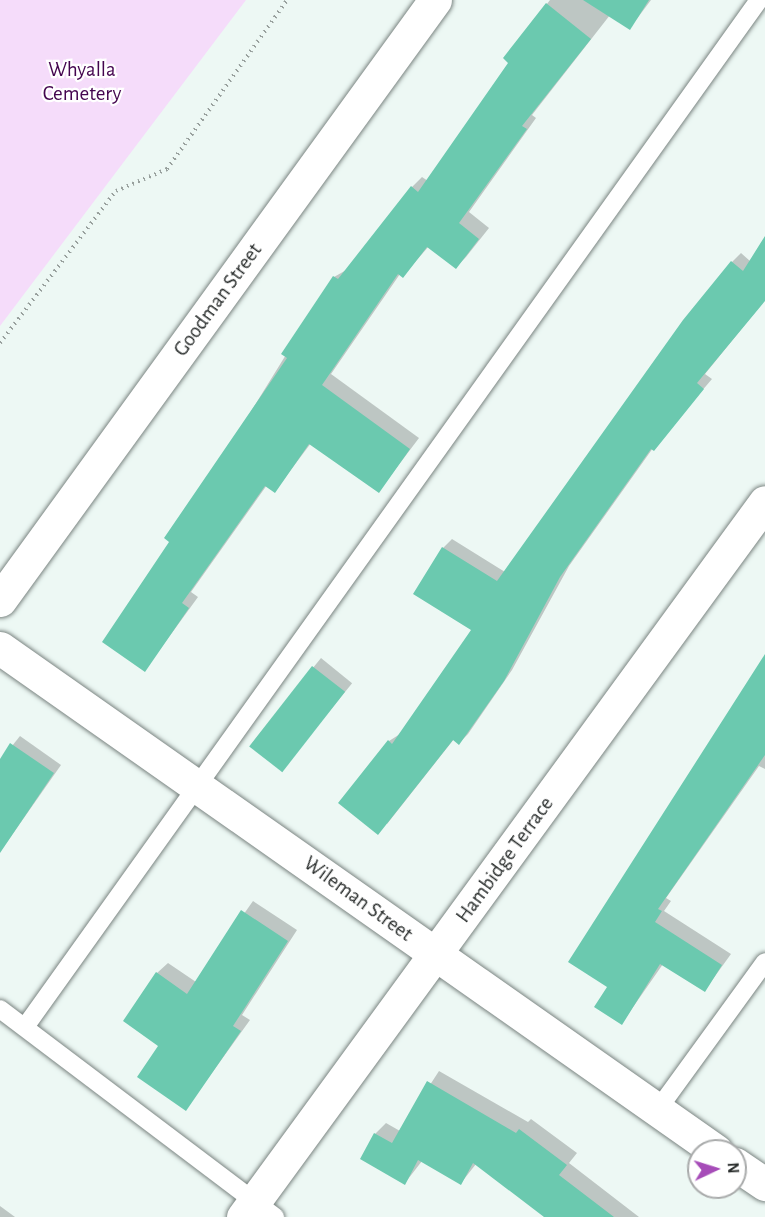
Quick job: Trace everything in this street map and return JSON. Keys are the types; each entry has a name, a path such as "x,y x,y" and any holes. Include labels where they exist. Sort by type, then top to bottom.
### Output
{"street":[{"name":"Goodman Street","path":"0,600 435,0"},
{"name":"Hambidge Terrace","path":"257,1212 436,955 765,501"},
{"name":"Wileman Street","path":"0,648 200,785 656,1112 698,1139"},
{"path":"747,1172 765,1184"}],"lane":[{"path":"25,1027 759,0"},
{"path":"656,1112 765,962"},
{"path":"0,1009 257,1212"}],"path":[{"path":"0,343 116,190 167,169 287,0"}],"green space":[{"name":"Whyalla Cemetery","path":"0,0 246,0 0,326"}],"building":[{"path":"583,0 649,0 630,30"},
{"path":"546,3 591,39 522,126 527,129 459,223 479,239 456,269 427,247 403,278 398,274 322,385 410,449 379,493 309,444 275,493 265,486 182,603 189,608 145,672 102,642 169,542 164,538 287,358 281,354 333,276 338,279 411,186 418,192 508,63 503,58"},
{"path":"765,236 765,301 697,383 704,389 654,451 651,449 560,577 504,681 459,745 453,740 378,835 338,803 388,740 392,744 471,630 413,594 442,547 497,581 683,320 731,261 743,271"},
{"path":"765,654 765,755 658,909 662,911 655,922 722,965 705,992 660,964 622,1025 594,1007 607,987 568,962"},
{"path":"312,666 345,692 282,772 249,746"},
{"path":"10,743 54,773 0,853 0,759"},
{"path":"241,910 288,941 233,1026 241,1031 186,1111 137,1077 158,1046 123,1021 156,972 187,994"},
{"path":"427,1081 516,1133 519,1129 567,1165 559,1175 614,1217 544,1217 473,1163 461,1185 418,1160 405,1185 360,1159 374,1133 392,1143"}]}
